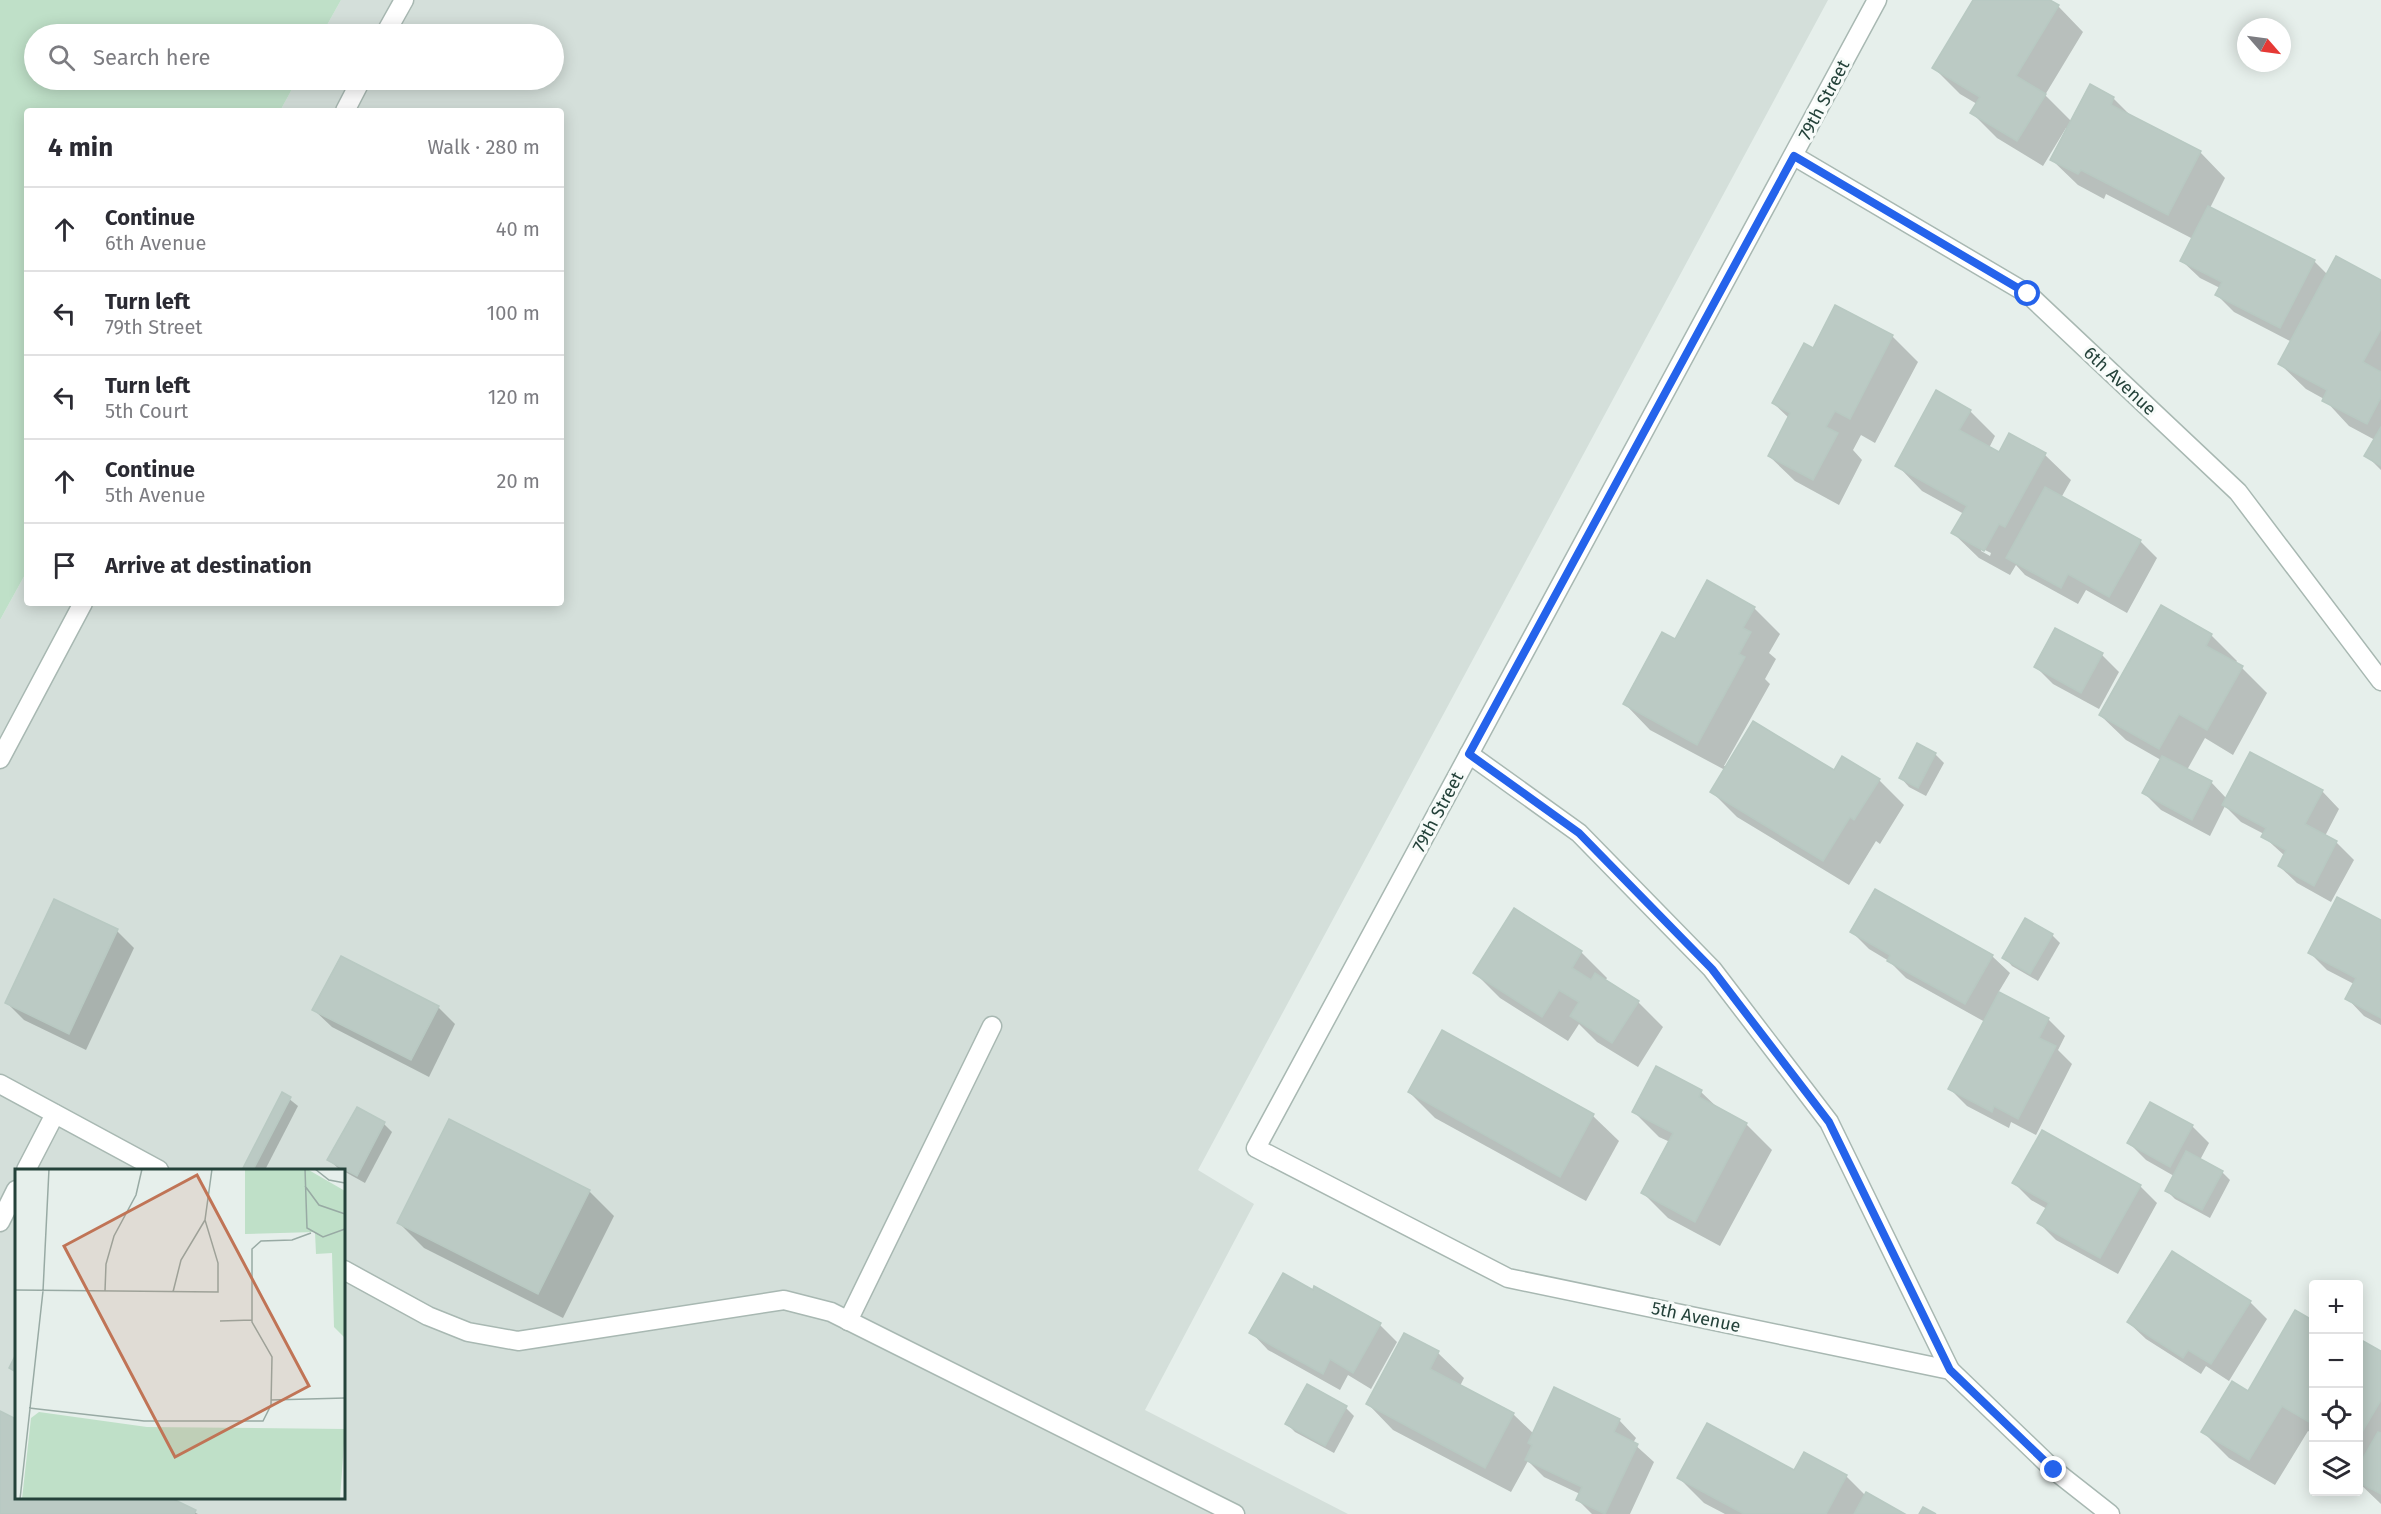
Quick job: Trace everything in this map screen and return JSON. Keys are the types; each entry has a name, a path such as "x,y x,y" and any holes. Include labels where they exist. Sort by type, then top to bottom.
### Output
{"street":[{"path":"391,24 404,0"},
{"name":"79th Street","path":"1256,1148 1877,0"},
{"path":"347,108 356,90"},
{"name":"6th Avenue","path":"1794,156 2028,294 2238,492 2381,681"},
{"path":"0,759 81,606"},
{"path":"1469,754 1579,833 1712,969 1829,1122 1950,1370 2054,1470 2110,1514"},
{"path":"848,1320 992,1026"},
{"path":"0,1084 157,1169"},
{"path":"27,1169 55,1114"},
{"name":"5th Avenue","path":"1256,1148 1508,1278 1950,1370"},
{"path":"0,1222 15,1192"},
{"path":"345,1271 428,1316 468,1332 518,1341 784,1300 831,1312 1235,1514"}],"shaded area":[{"path":"341,0 1828,0 1198,1170 1254,1204 1145,1410 1348,1514 0,1514 0,620 24,576 24,606 564,606 564,108 282,108 292,90 564,90 564,24 328,24"}],"green space":[{"path":"0,0 341,0 328,24 24,24 24,90 292,90 282,108 24,108 24,576 0,620"}],"building":[{"path":"1973,0 2050,0 2059,5 2016,76 2046,94 2017,141 1970,113 1980,97 1932,68"},
{"path":"2090,84 2114,97 2111,105 2201,151 2168,215 2081,170 2078,174 2050,160"},
{"path":"2208,206 2315,260 2280,328 2215,295 2222,282 2180,261"},
{"path":"2336,256 2381,280 2381,329 2363,362 2381,372 2381,397 2367,424 2322,401 2327,390 2278,364"},
{"path":"1835,305 1893,335 1850,419 1835,411 1826,427 1838,433 1813,480 1768,456 1790,413 1772,403 1804,343 1813,348"},
{"path":"1936,390 1971,410 1959,430 1999,452 2009,433 2046,453 2005,527 1999,524 1984,551 1951,533 1967,506 1895,466"},
{"path":"2381,427 2381,466 2364,456"},
{"path":"2045,487 2141,540 2109,597 2068,574 2061,588 2006,558"},
{"path":"1707,580 1755,607 1743,628 1751,632 1739,654 1745,657 1697,745 1623,704 1662,632 1675,639"},
{"path":"2161,605 2212,634 2206,646 2243,666 2207,730 2179,714 2159,749 2099,715"},
{"path":"2055,628 2103,653 2081,693 2034,667"},
{"path":"1753,721 1834,770 1842,756 1880,779 1854,820 1850,817 1823,861 1710,792"},
{"path":"1917,743 1936,753 1918,788 1899,778"},
{"path":"2250,752 2323,790 2305,824 2337,841 2314,886 2278,866 2286,850 2261,837 2266,828 2222,805"},
{"path":"2162,756 2212,781 2192,820 2142,793"},
{"path":"1875,889 1993,955 1965,1004 1887,961 1890,955 1850,932"},
{"path":"2337,897 2381,920 2381,1018 2345,999 2356,978 2308,953"},
{"path":"54,899 118,929 69,1034 5,1003"},
{"path":"1514,908 1582,951 1572,968 1591,980 1595,973 1639,1001 1612,1043 1570,1016 1579,1002 1559,990 1542,1017 1473,973"},
{"path":"2025,918 2053,934 2030,974 2002,958"},
{"path":"341,956 439,1006 411,1060 312,1010"},
{"path":"1999,992 2049,1018 2039,1038 2056,1046 2018,1119 1994,1106 1992,1112 1948,1089"},
{"path":"1442,1030 1594,1114 1560,1177 1408,1092"},
{"path":"1656,1066 1702,1090 1699,1097 1747,1123 1695,1222 1641,1193 1673,1133 1632,1112"},
{"path":"282,1092 291,1097 254,1169 243,1169"},
{"path":"2150,1102 2193,1125 2170,1167 2127,1143"},
{"path":"357,1107 385,1122 357,1176 327,1160"},
{"path":"449,1119 590,1190 538,1294 397,1223"},
{"path":"2042,1130 2141,1185 2100,1258 2037,1223 2049,1203 2012,1183"},
{"path":"2186,1151 2223,1171 2202,1210 2165,1191"},
{"path":"2172,1251 2251,1301 2211,1364 2188,1350 2183,1358 2127,1322"},
{"path":"1283,1273 1313,1290 1314,1286 1381,1323 1353,1373 1330,1359 1323,1374 1249,1333"},
{"path":"2295,1310 2309,1318 2309,1422 2282,1406 2249,1460 2201,1432 2232,1381 2248,1391"},
{"path":"1404,1333 1439,1351 1430,1369 1514,1413 1485,1468 1366,1404"},
{"path":"2363,1341 2381,1351 2381,1400 2363,1431"},
{"path":"15,1356 15,1371 9,1368"},
{"path":"1307,1384 1347,1406 1325,1446 1285,1424"},
{"path":"1554,1387 1620,1419 1614,1432 1638,1444 1605,1514 1576,1500 1582,1487 1525,1460 1532,1445 1528,1443"},
{"path":"0,1411 15,1418 15,1499 173,1499 196,1510 194,1514 0,1514"},
{"path":"1707,1423 1794,1470 1804,1452 1847,1475 1826,1514 1744,1514 1677,1478"},
{"path":"2378,1432 2381,1433 2381,1494 2363,1485 2363,1458"},
{"path":"1866,1492 1905,1514 1854,1514"},
{"path":"1923,1507 1936,1514 1919,1514"}],"route":[{"path":"2028,294 1794,156 1469,754 1579,833 1712,969 1829,1122 1950,1370 2054,1470"}]}
